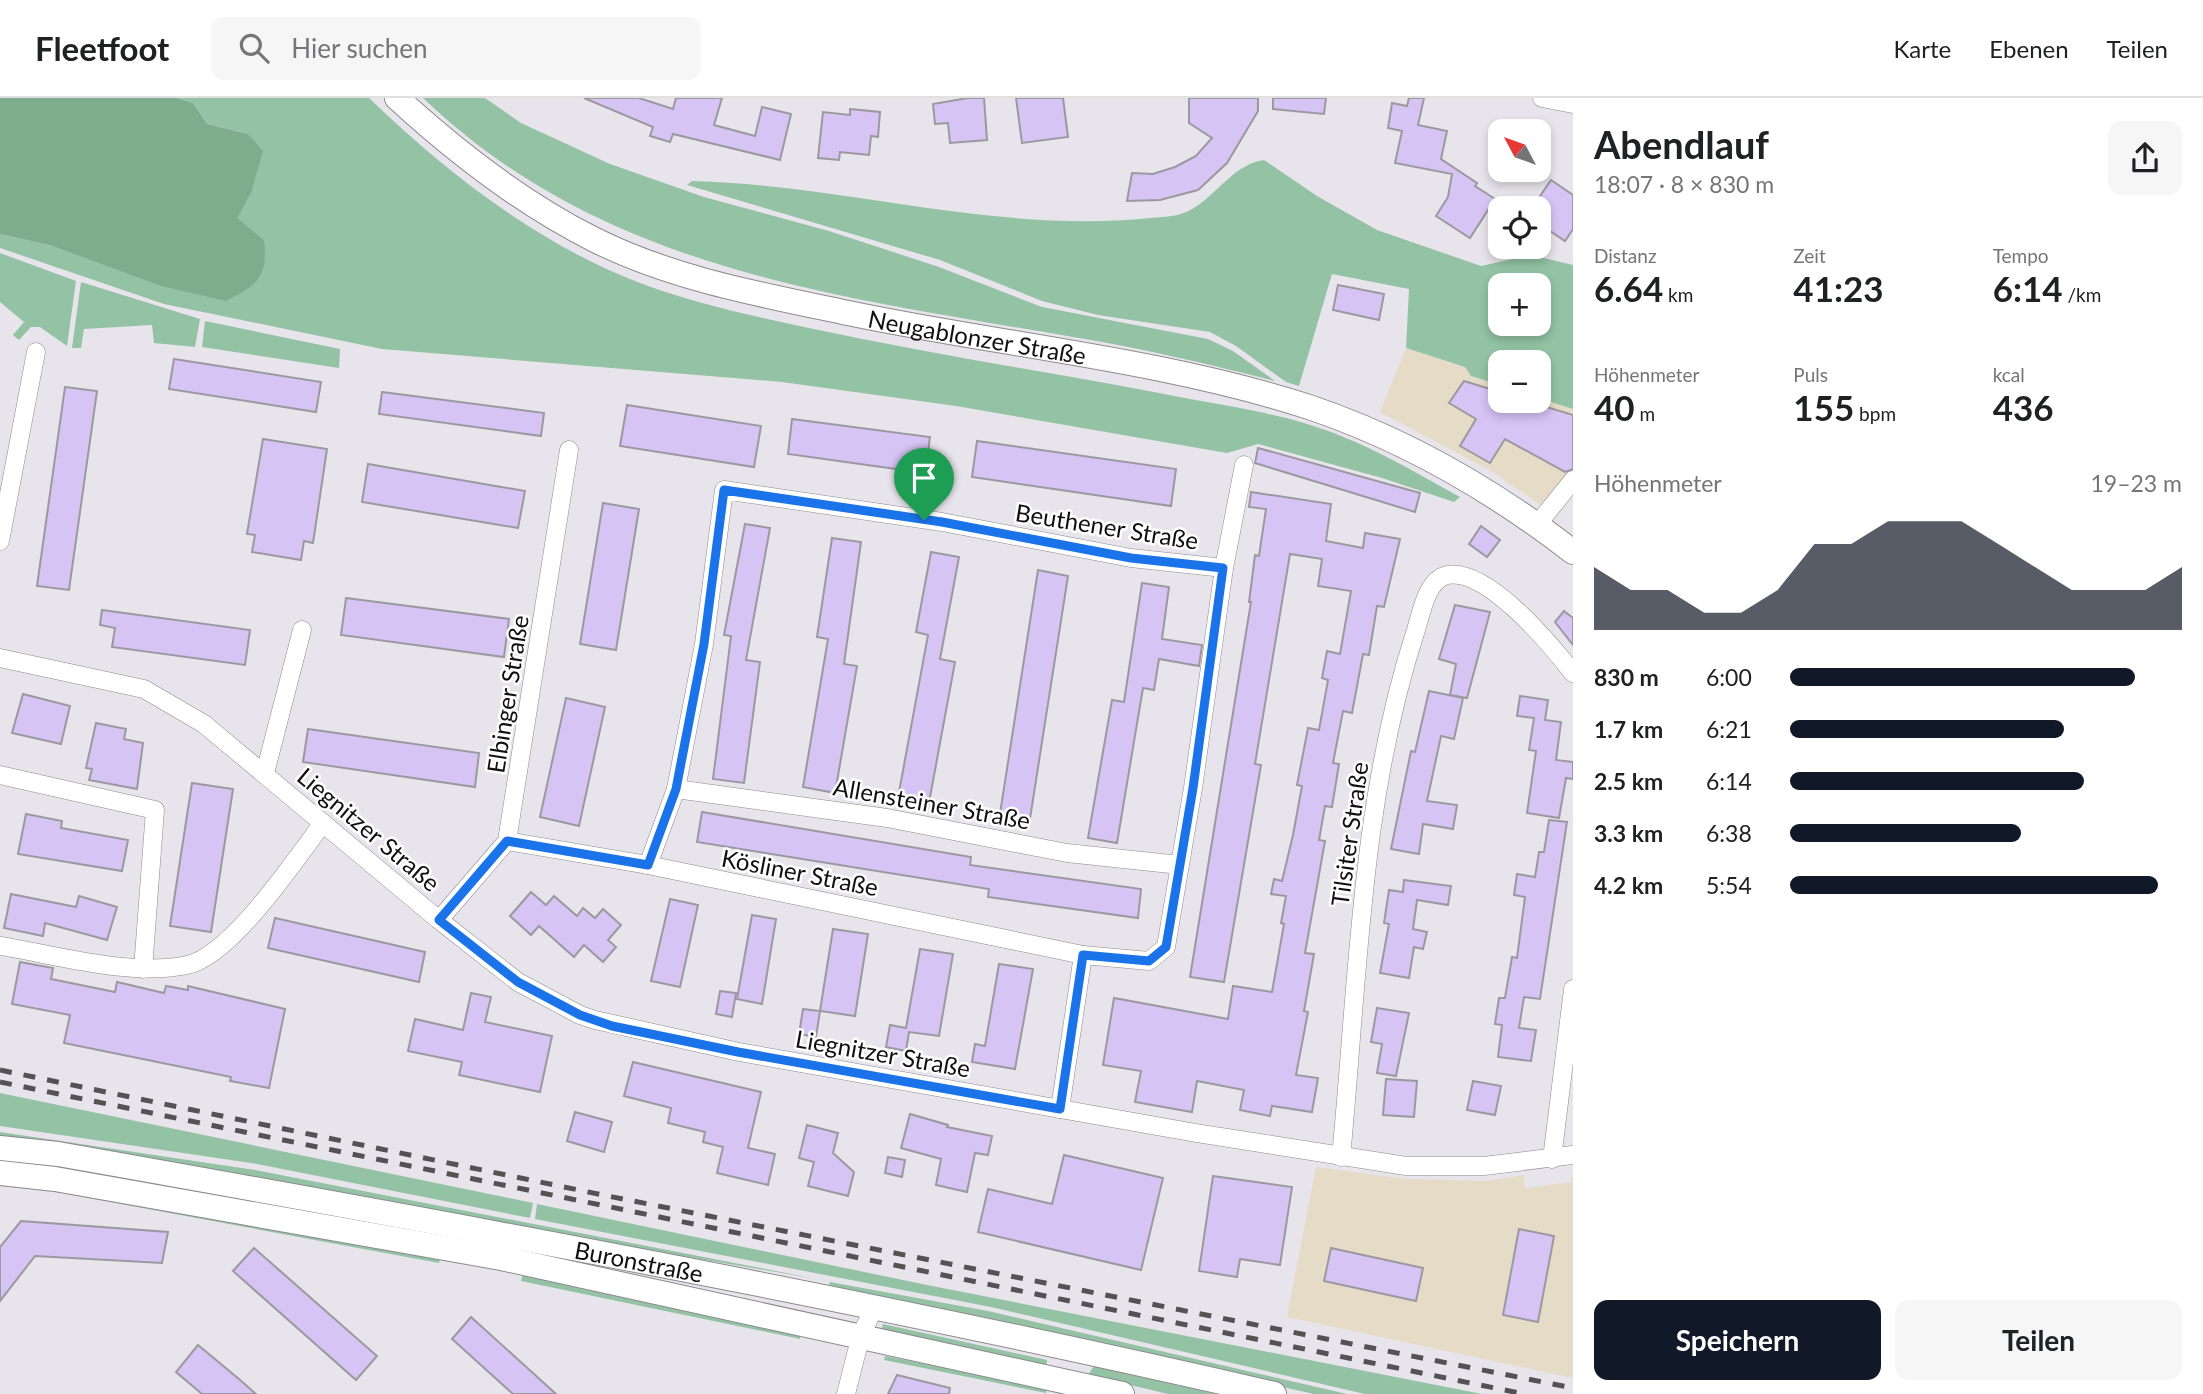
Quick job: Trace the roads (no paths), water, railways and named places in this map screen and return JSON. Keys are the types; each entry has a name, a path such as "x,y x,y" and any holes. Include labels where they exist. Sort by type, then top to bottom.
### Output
{"street":[{"name":"Neugablonzer Straße","path":"397,98 485,173 538,209 597,242 682,273 752,293 913,327 1031,346 1268,395 1312,408 1418,453 1537,525 1573,552"},
{"path":"1542,98 1573,104"},
{"path":"0,541 36,352"},
{"name":"Elbinger Straße","path":"507,841 569,450"},
{"path":"1223,568 1244,464"},
{"path":"1537,525 1573,480"},
{"name":"Beuthener Straße","path":"676,789 704,644 724,490 942,522 1131,558 1223,568 1166,947 1149,961 1083,955"},
{"name":"Tilsiter Straße","path":"1342,1157 1364,897 1376,801 1405,665 1433,585 1444,575 1459,574 1487,588 1517,611 1573,673"},
{"name":"Liegnitzer Straße","path":"265,773 302,630"},
{"name":"Liegnitzer Straße","path":"0,658 144,689 204,723 439,920 518,982 580,1015 604,1023 738,1052 1406,1166 1484,1166 1573,1155"},
{"path":"0,775 155,810 143,969"},
{"path":"648,865 676,789"},
{"name":"Allensteiner Straße","path":"676,789 887,818 1067,853 1180,865"},
{"path":"0,946 143,969 189,965 223,946 264,899 323,823"},
{"path":"439,920 507,841"},
{"name":"Kösliner Straße","path":"507,841 648,865 1083,955"},
{"path":"1060,1109 1083,955"},
{"path":"1552,1159 1573,989"},
{"name":"Buronstraße","path":"0,1148 58,1154 492,1231 875,1306 1274,1394"},
{"name":"Buronstraße","path":"0,1173 55,1179 501,1258 1122,1394"},
{"path":"846,1394 861,1335 875,1306"}],"railway":[{"path":"0,1070 598,1194 1573,1388"},
{"path":"0,1082 1524,1394"}]}
